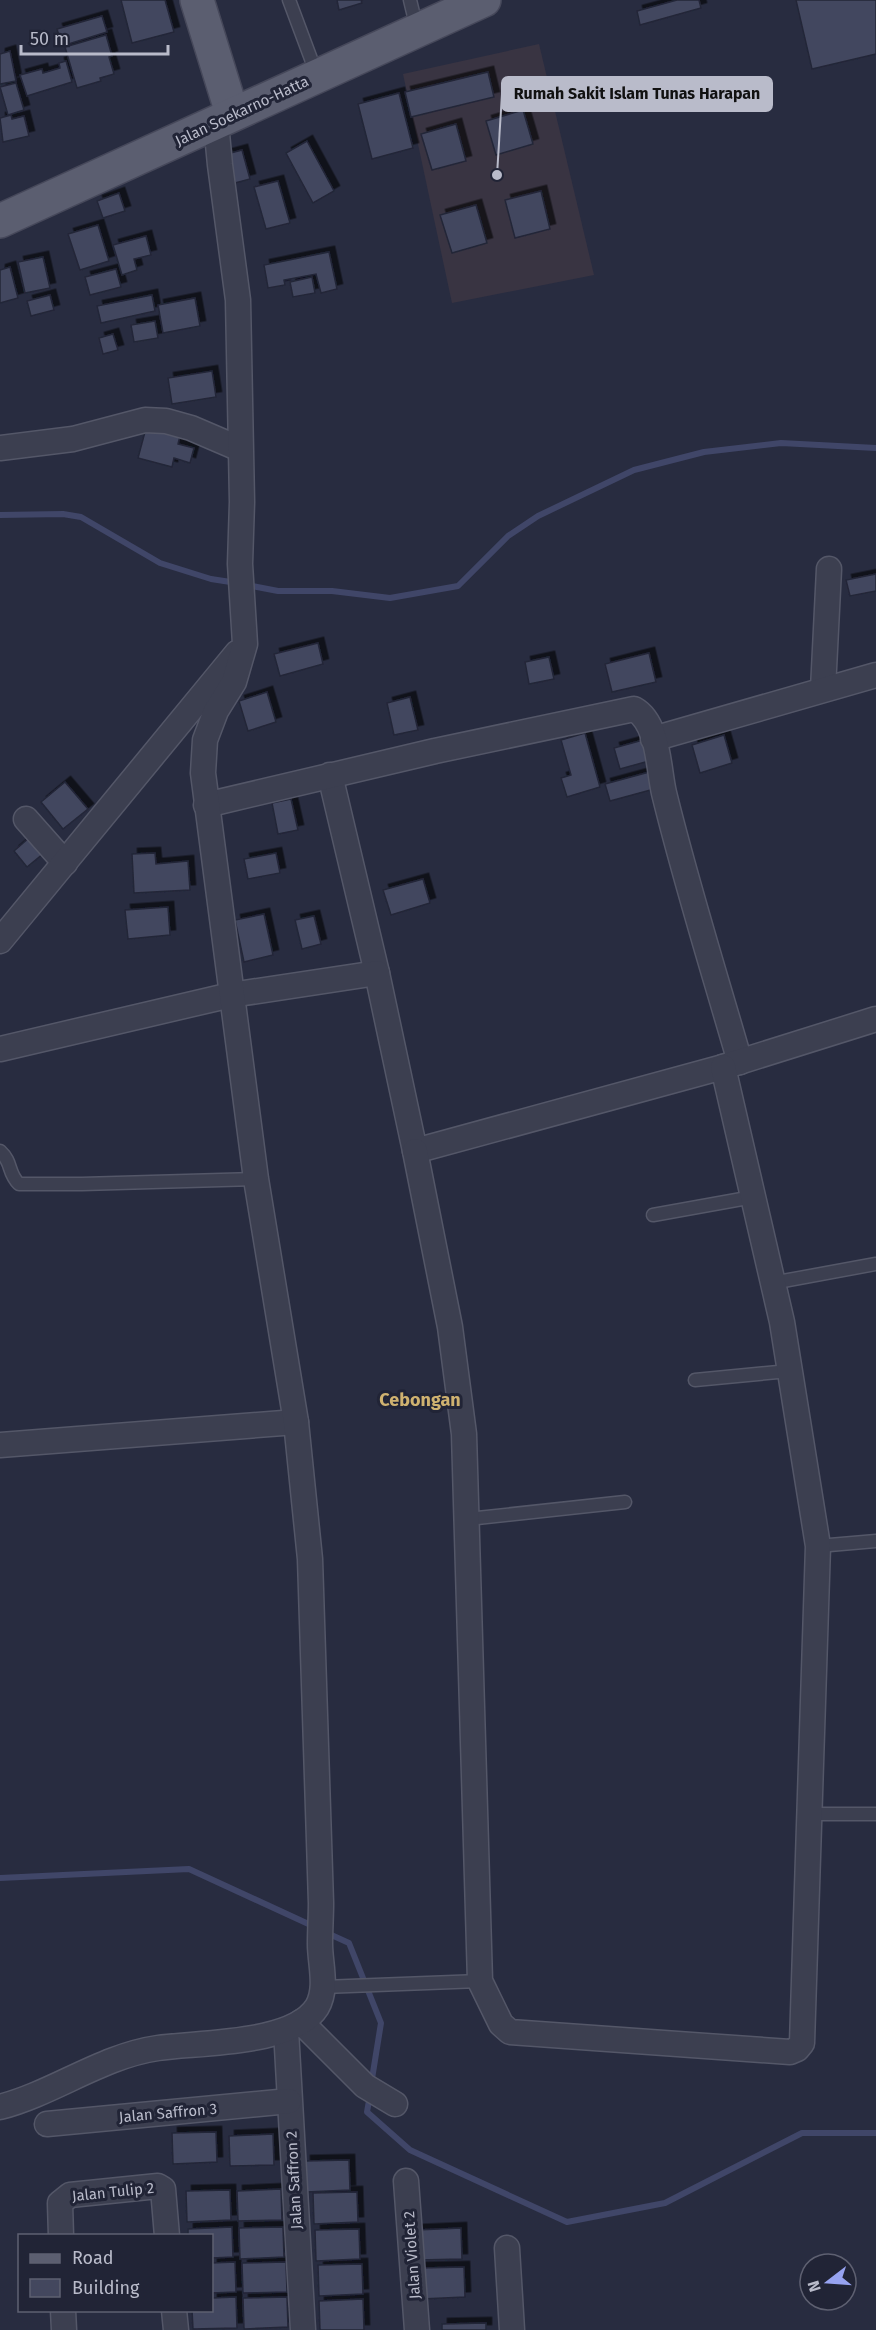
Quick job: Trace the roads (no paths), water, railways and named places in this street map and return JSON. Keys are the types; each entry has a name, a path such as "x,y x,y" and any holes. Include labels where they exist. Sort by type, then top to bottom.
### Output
{"main road":[{"path":"197,0 224,118"},
{"name":"Jalan Soekarno-Hatta","path":"0,221 318,76 414,15 470,3"}],"street":[{"path":"0,2107 20,2102 80,2074 141,2052 172,2046 268,2036 294,2026 317,2007 323,1987 310,1559 296,1422 256,1179 203,773 205,740 216,711 234,682 245,644 240,564 242,502 238,300 220,165 224,118"},
{"path":"0,448 73,439 145,420 166,421 190,428 240,449"},
{"path":"823,689 828,569"},
{"path":"0,941 245,644"},
{"path":"653,739 876,675"},
{"path":"206,805 330,775 634,709 647,720 731,1064 753,1197 789,1371 818,1546 802,2043 790,2052 510,2032 501,2024 480,1981 464,1434 450,1327 415,1151 377,973 330,775"},
{"path":"26,819 65,863"},
{"path":"0,1049 231,995 377,973"},
{"path":"415,1151 731,1064 876,1019"},
{"path":"0,1445 296,1422"},
{"path":"294,2026 380,2096"},
{"name":"Jalan Saffron 2","path":"294,2026 289,2101 303,2330"},
{"name":"Jalan Saffron 3","path":"47,2124 289,2101"},
{"name":"Jalan Violet 2","path":"406,2181 417,2330"},
{"name":"Jalan Tulip 2","path":"61,2234 60,2203 70,2195 158,2186 164,2192 167,2234"},
{"path":"507,2248 512,2330"},
{"path":"63,2312 64,2330"},
{"path":"174,2312 176,2330"}],"lane":[{"path":"289,0 318,76"},
{"path":"0,1152 8,1159 12,1177 19,1184 256,1179"},
{"path":"653,1215 753,1197"},
{"path":"772,1283 876,1264"},
{"path":"695,1380 789,1371"},
{"path":"468,1519 625,1502"},
{"path":"818,1546 876,1541"},
{"path":"810,1814 876,1814"},
{"path":"323,1987 480,1981"}],"waterway":[{"path":"247,585 278,591 332,591 390,598 458,586 508,536 538,516 634,470 704,452 781,443 876,448"},
{"path":"0,515 63,514 81,517 160,563 211,579 237,583"},
{"path":"0,1878 189,1869 315,1927"},
{"path":"327,1933 349,1943 381,2023 371,2085"},
{"path":"370,2095 367,2112 410,2150 567,2222 665,2203 802,2133 876,2133"}],"place":[{"name":"Rumah Sakit Islam Tunas Harapan","path":"497,175"}],"district":[{"name":"Cebongan","path":"420,1400"}]}
